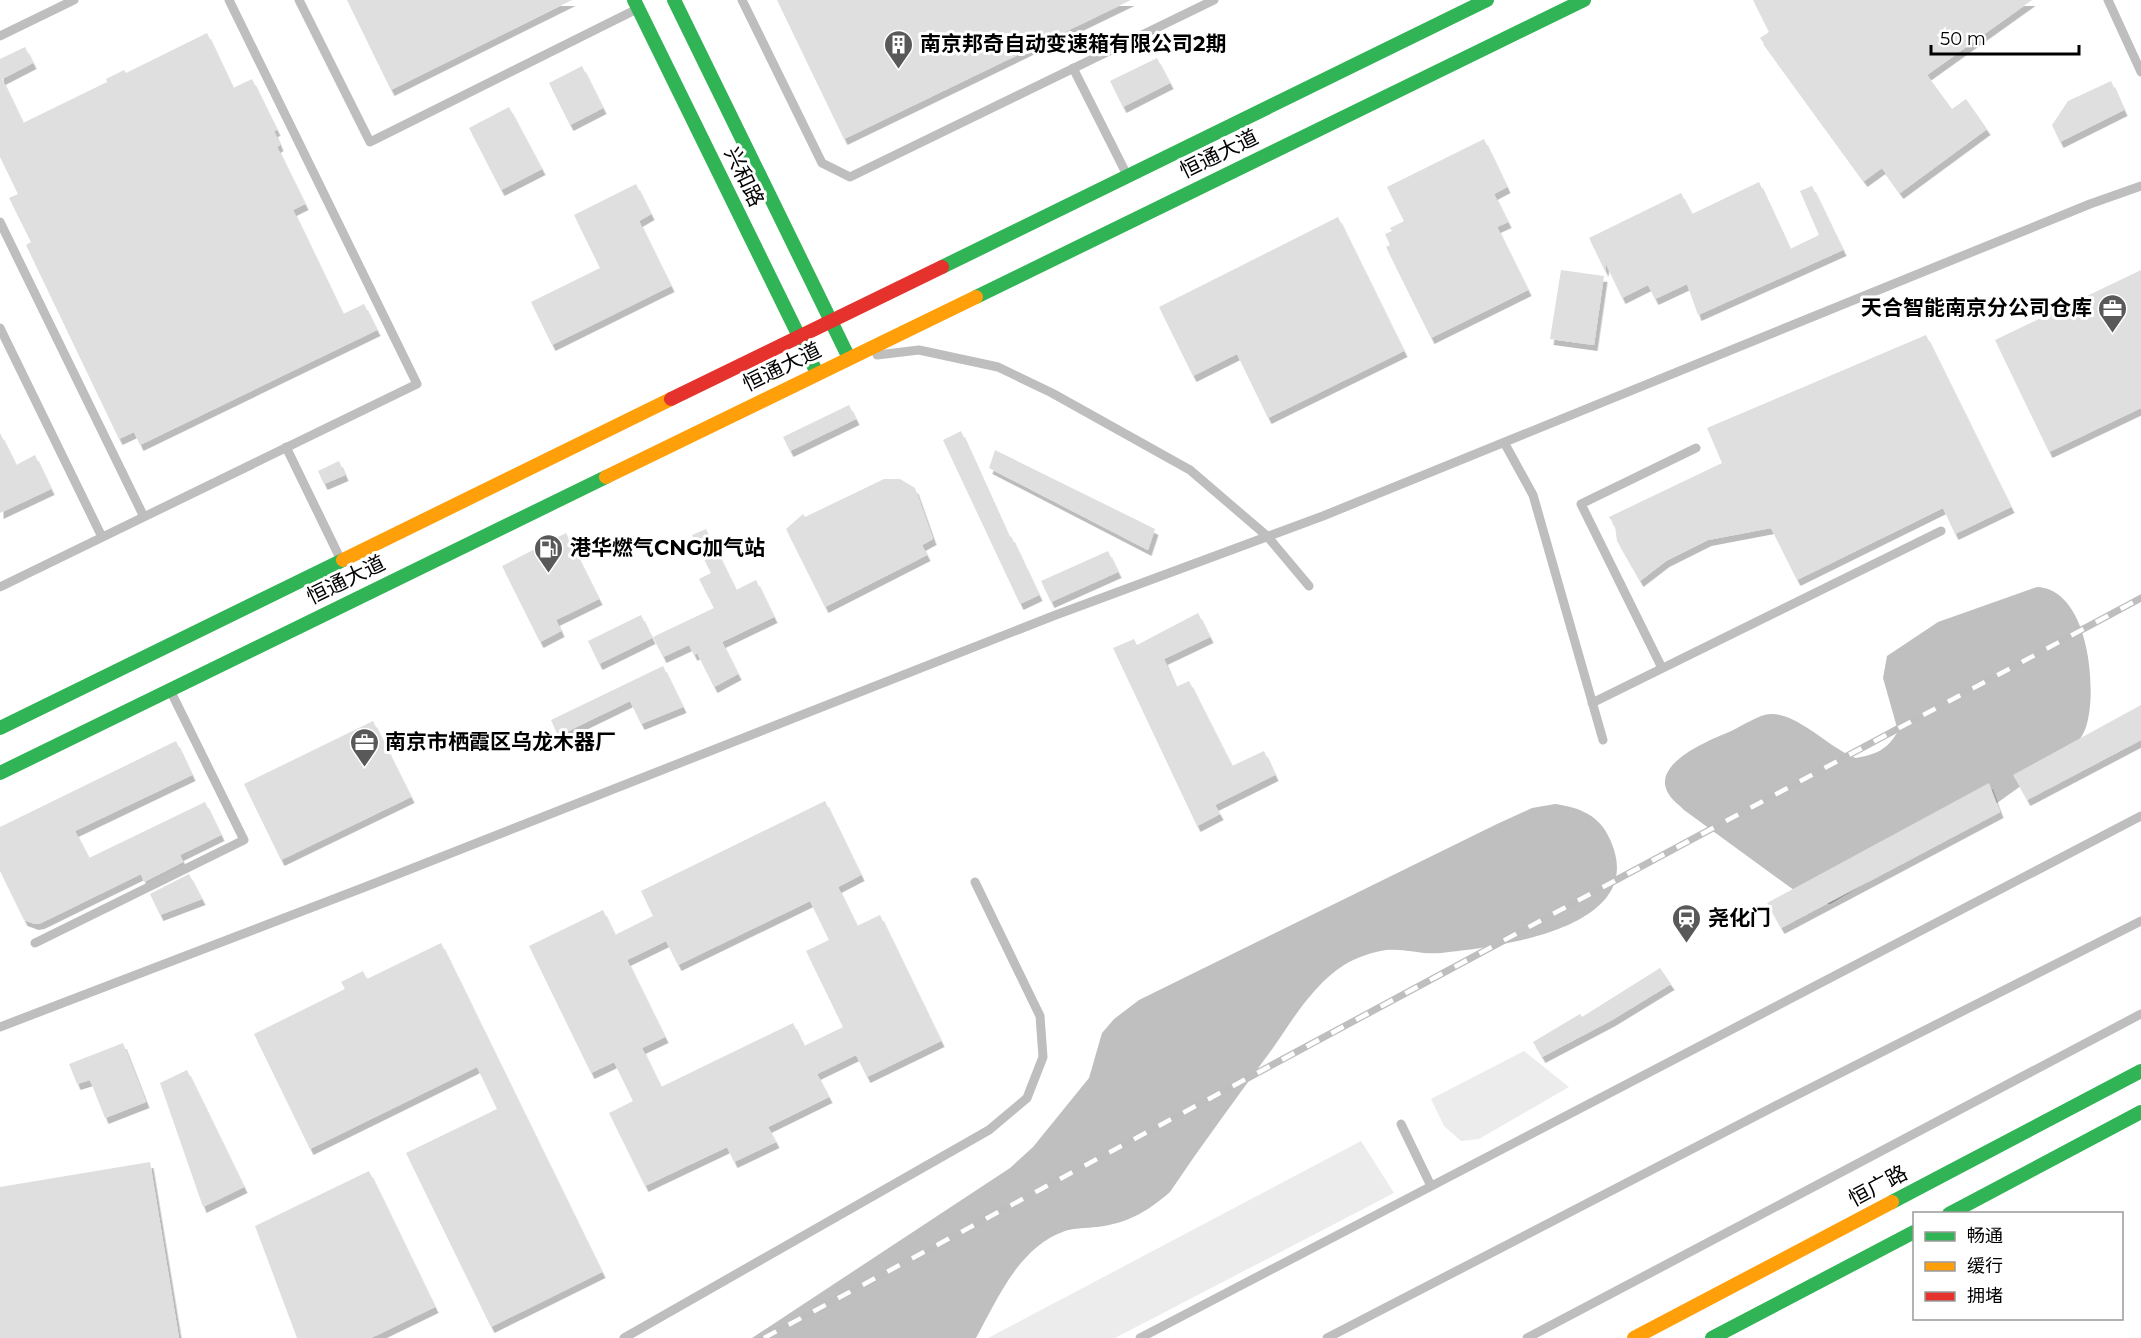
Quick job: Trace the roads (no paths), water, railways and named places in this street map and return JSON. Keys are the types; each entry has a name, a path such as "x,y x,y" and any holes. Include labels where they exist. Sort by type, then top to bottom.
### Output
{"main road":[{"name":"兴和路","path":"674,0 849,358"},
{"name":"恒通大道","path":"0,728 1487,0"},
{"name":"恒通大道","path":"0,773 1584,0"},
{"name":"兴和路","path":"636,4 817,373"},
{"name":"恒广路","path":"1634,1338 2141,1071"},
{"path":"1953,1212 2141,1112"},
{"path":"1712,1338 1913,1233"}],"lane":[{"path":"0,36 74,0"},
{"path":"0,587 417,384 229,0"},
{"path":"299,0 370,142 636,4"},
{"path":"742,0 822,164 850,177 1214,0"},
{"path":"2108,0 2141,72"},
{"path":"1073,68 1127,175"},
{"path":"0,1027 365,887 1053,616 1505,444 1705,359 2090,204 2141,186"},
{"path":"0,222 144,517"},
{"path":"0,328 102,537"},
{"path":"849,358 919,350 998,367 1053,393 1190,470 1267,536 1309,586"},
{"path":"1505,444 1533,495 1603,740"},
{"path":"286,447 341,560"},
{"path":"1662,668 1581,504 1696,448"},
{"path":"1592,703 1941,531"},
{"path":"35,943 244,840 170,690"},
{"path":"1140,1338 2141,816"},
{"path":"624,1338 989,1130 1027,1098 1043,1058 1040,1016 975,882"},
{"path":"1327,1338 1776,1105 2141,921"},
{"path":"1527,1338 2141,1014"},
{"path":"1401,1124 1431,1186"}],"railway":[{"path":"764,1338 2141,598"}],"place":[{"name":"南京邦奇自动变速箱有限公司2期","path":"899,70"},
{"name":"天合智能南京分公司仓库","path":"2113,334"},
{"name":"港华燃气CNG加气站","path":"549,574"},
{"name":"南京市栖霞区乌龙木器厂","path":"364,768"},
{"name":"尧化门","path":"1687,944"}]}
